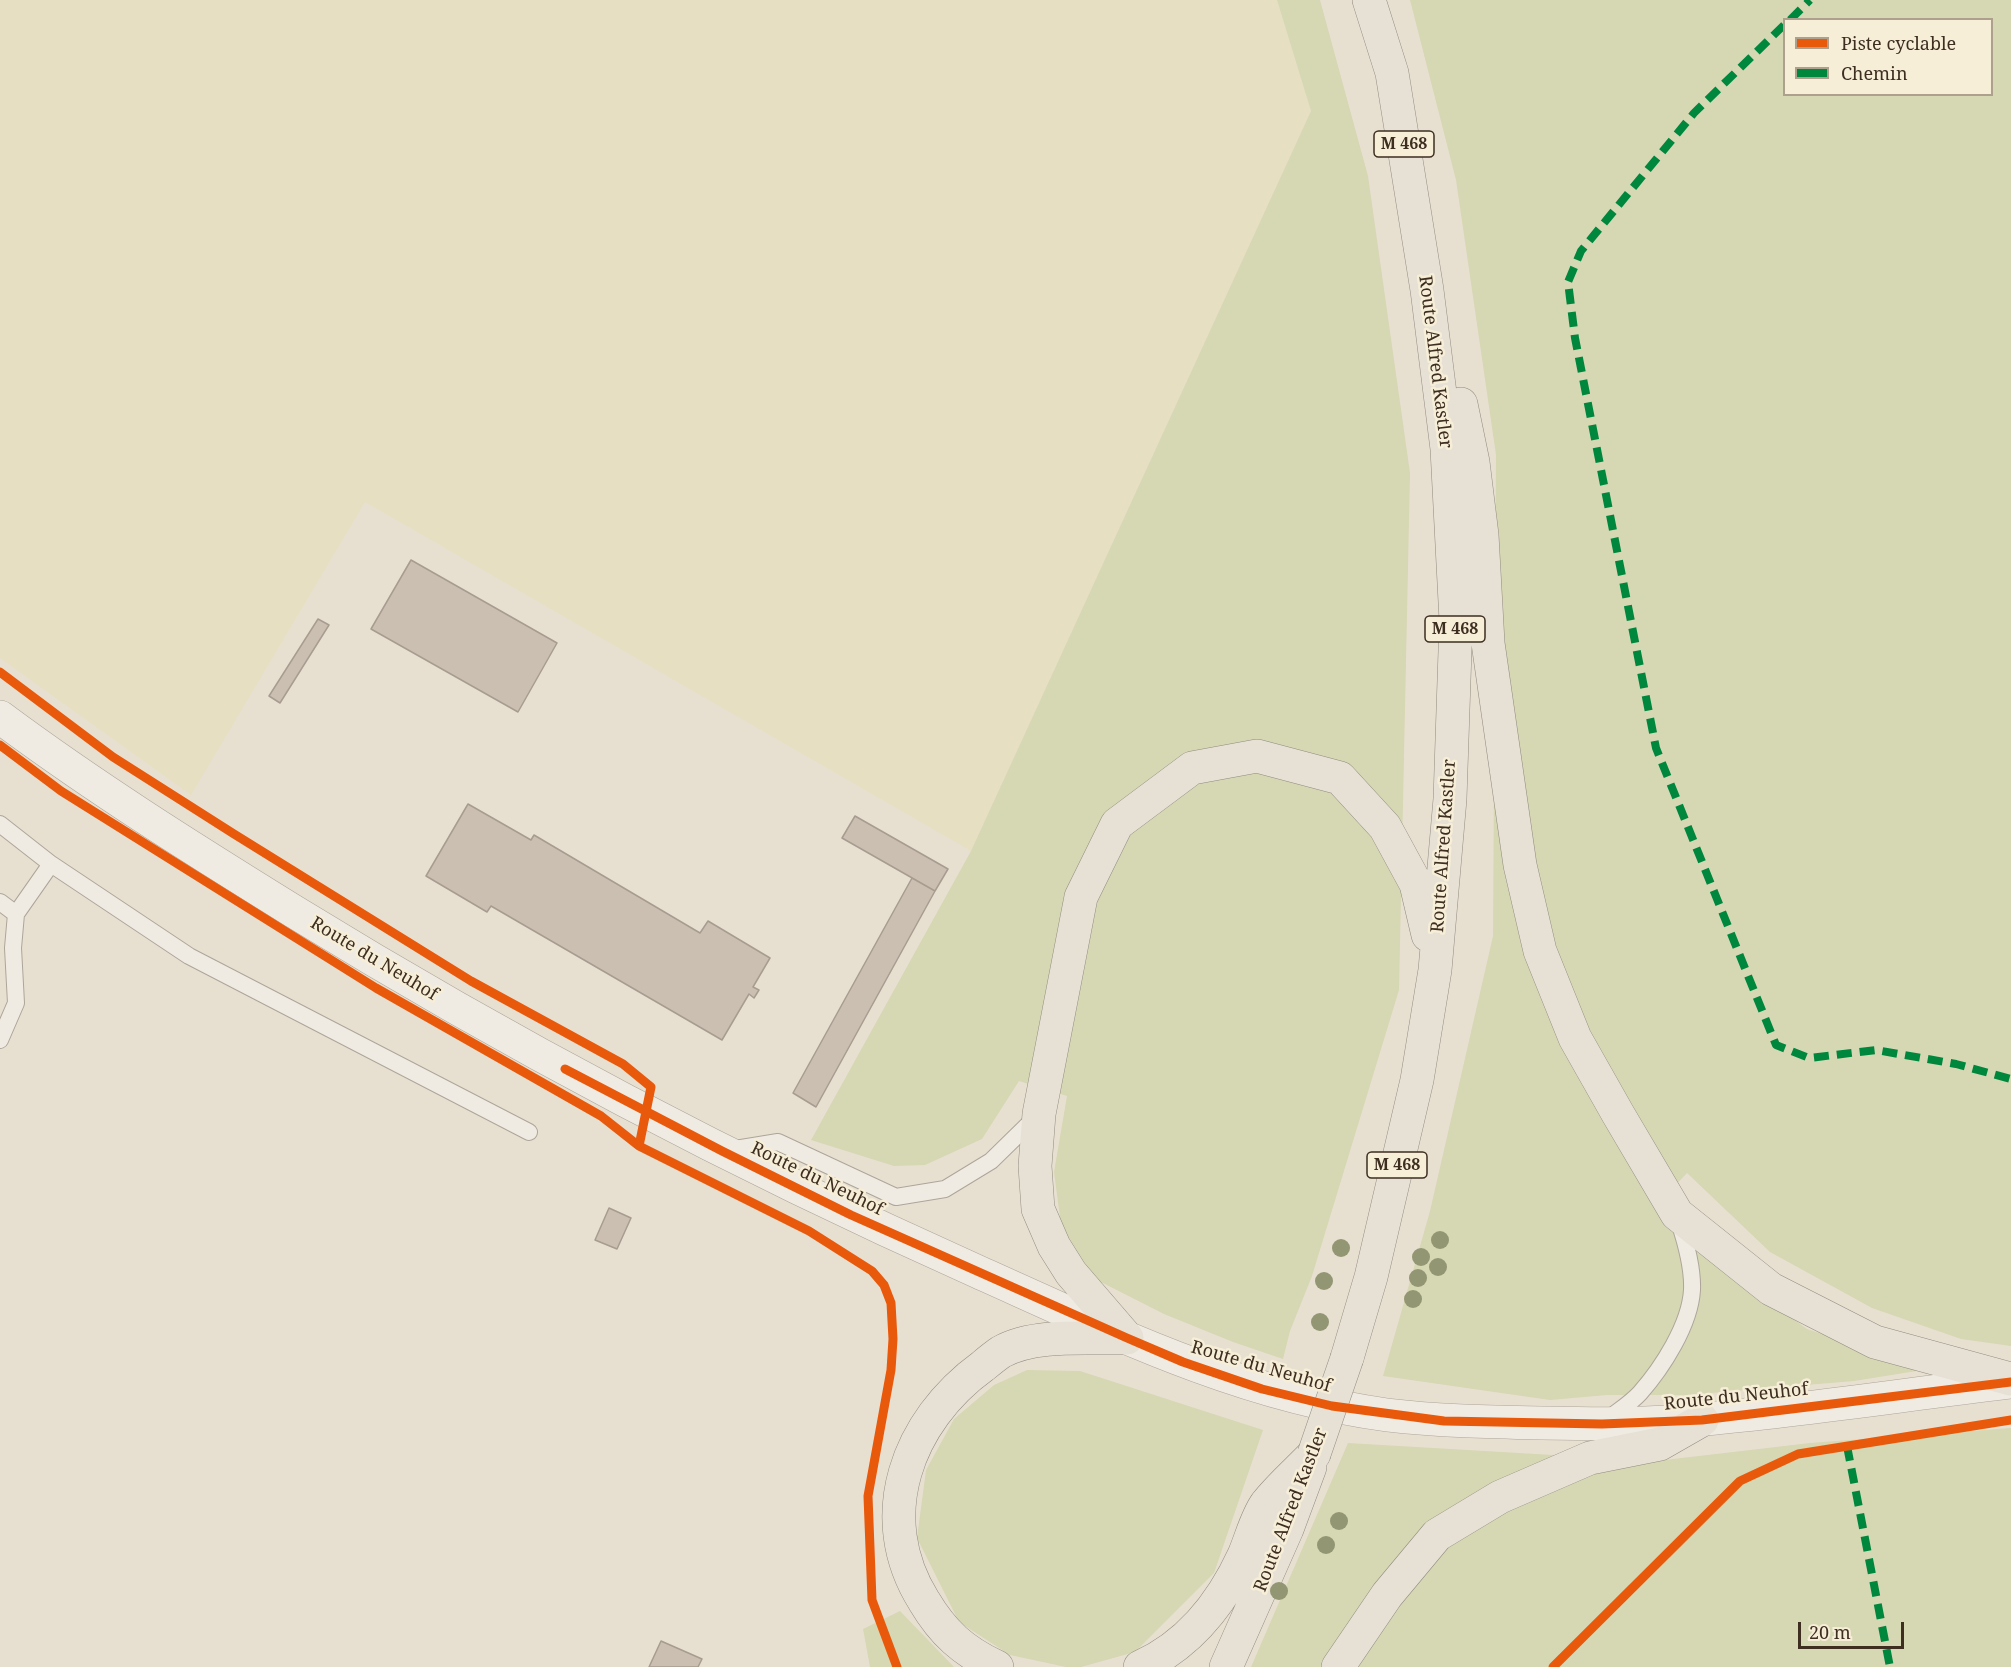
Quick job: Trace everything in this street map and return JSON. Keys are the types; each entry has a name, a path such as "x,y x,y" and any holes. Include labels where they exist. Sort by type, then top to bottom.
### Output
{"main road":[{"name":"Route Alfred Kastler","path":"1226,1667 1283,1539 1347,1358 1373,1266 1417,1080 1435,970 1450,799 1456,621 1447,448 1427,290 1392,73 1369,0"},
{"path":"1427,290 1455,377 1473,462 1482,535 1488,643 1520,865 1540,951 1575,1038 1677,1214 1771,1289 1875,1342 2011,1380"},
{"path":"1127,1338 1071,1273 1054,1246 1038,1209 1035,1166 1039,1114 1081,897 1117,824 1192,768 1257,756 1340,778 1385,827 1416,884 1435,970"},
{"path":"997,1667 977,1658 953,1640 935,1619 918,1592 906,1565 899,1536 899,1501 905,1473 918,1436 942,1401 966,1378 1001,1352 1025,1343 1055,1339 1127,1338"},
{"path":"1338,1667 1387,1595 1437,1535 1500,1497 1590,1458 1660,1444 1702,1420"},
{"path":"1140,1667 1158,1659 1189,1634 1220,1600 1244,1556 1265,1505 1314,1454"}],"street":[{"name":"Route du Neuhof","path":"0,717 178,840 338,939 494,1030 722,1151 851,1215 1183,1362 1262,1389 1332,1406 1444,1421 1602,1424 1702,1420 2011,1380"}],"lane":[{"path":"0,824 51,864 189,956 530,1132"},
{"path":"0,1040 16,1003 13,948 16,914 51,864"},
{"path":"0,902 16,914"},
{"path":"722,1151 778,1142 896,1197 945,1189 991,1161 1039,1114"},
{"path":"1602,1424 1638,1395 1663,1364 1683,1327 1692,1291 1688,1252 1677,1214"}],"shaded area":[{"path":"0,0 1277,0 1311,111 971,851 365,502 191,795 0,658"}],"green space":[{"path":"1277,0 1320,0 1368,176 1410,473 1399,990 1312,1276 1290,1331 1283,1359 1164,1314 1095,1279 1061,1225 1054,1172 1067,1096 1019,1081 982,1139 925,1165 894,1166 811,1140 971,851 1311,111"},
{"path":"1410,0 2011,0 2011,1346 1961,1339 1872,1308 1770,1252 1687,1173 1658,1204 1675,1236 1807,1329 1929,1369 1854,1381 1687,1395 1607,1395 1550,1400 1383,1376 1430,1211 1493,936 1496,455 1456,180"},
{"path":"1027,1370 1080,1371 1263,1430 1214,1573 1135,1652 1081,1667 1066,1667 1010,1655 959,1622 917,1538 926,1470 954,1419 994,1385"},
{"path":"2011,1428 2011,1667 1251,1667 1348,1443 1656,1461 1810,1443"},
{"path":"900,1611 954,1667 870,1667 863,1629"}],"building":[{"path":"411,560 557,643 518,712 371,629"},
{"path":"318,619 329,625 280,703 269,696"},
{"path":"468,804 531,840 534,835 700,933 708,921 770,958 753,987 759,990 754,998 749,994 722,1040 491,906 487,912 426,876"},
{"path":"855,816 948,869 935,891 842,838"},
{"path":"912,878 935,891 816,1107 793,1093"},
{"path":"609,1208 631,1218 617,1249 595,1240"},
{"path":"661,1641 702,1659 698,1667 649,1667"}],"marked path":[{"path":"1792,18 1810,0"},
{"path":"1783,26 1694,113 1581,251 1568,282 1575,338 1656,748 1776,1045 1809,1058 1876,1050 1956,1064 2011,1079"},
{"path":"1847,1446 1890,1667"}],"cycle path":[{"path":"0,672 113,757 234,834 471,981 623,1064 651,1087 639,1146"},
{"path":"0,745 61,791 376,988 601,1116 639,1146 809,1231 872,1271 884,1285 891,1303 893,1339 891,1370 868,1496 872,1600 897,1667"},
{"path":"565,1069 851,1215 1127,1338 1183,1362 1262,1389 1332,1406 1444,1421 1602,1424 1702,1420 2011,1382"},
{"path":"1553,1667 1740,1481 1798,1454 2011,1420"}]}
